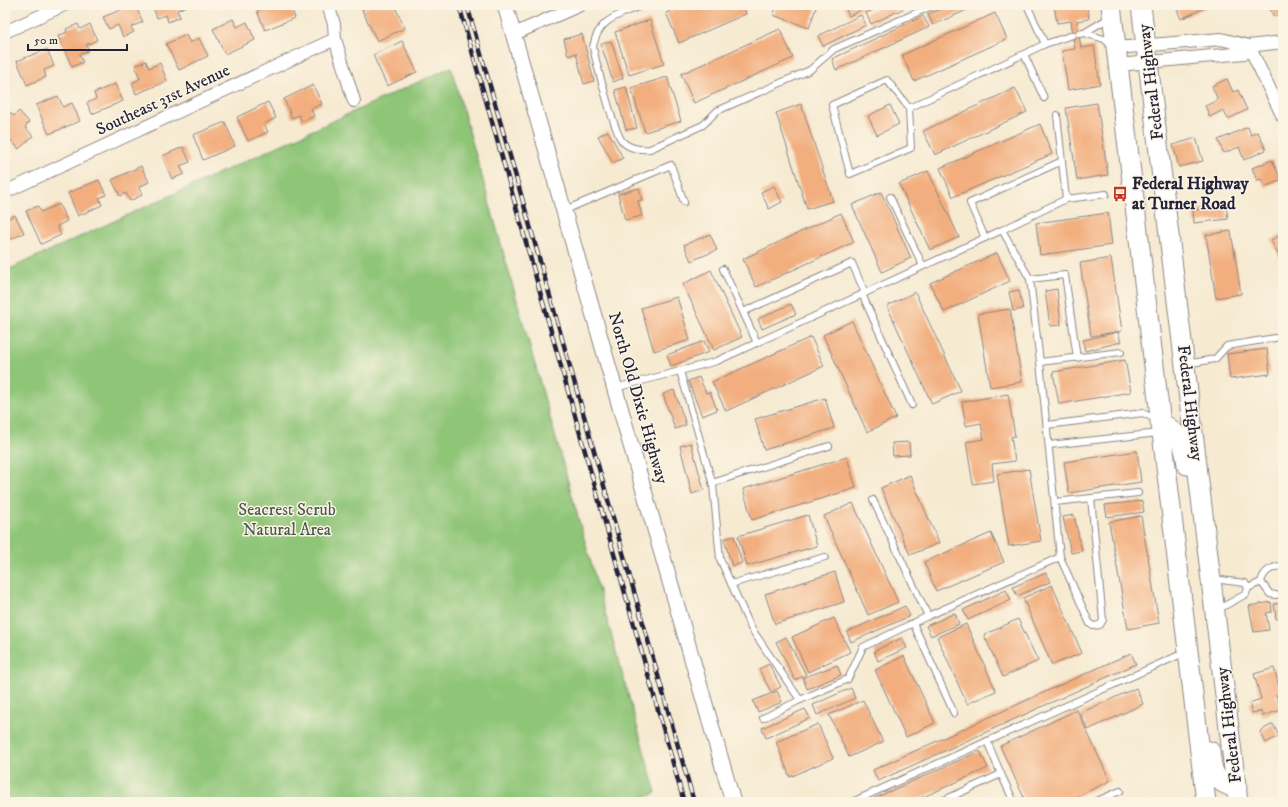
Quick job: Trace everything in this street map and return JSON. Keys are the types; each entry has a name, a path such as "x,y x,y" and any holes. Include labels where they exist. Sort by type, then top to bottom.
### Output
{"main road":[{"name":"Federal Highway","path":"1141,5 1186,364 1237,795"},
{"name":"Federal Highway","path":"1111,11 1206,802"},
{"path":"1161,427 1175,430 1182,440 1186,452 1205,609 1210,625 1218,636"},
{"path":"1187,647 1198,662 1202,678 1212,765 1215,776 1237,795"}],"street":[{"path":"5,32 64,5"},
{"path":"328,5 334,24 335,39 354,101"},
{"name":"North Old Dixie Highway","path":"505,5 734,802"},
{"path":"514,34 580,5"},
{"name":"Southeast 31st Avenue","path":"5,192 335,39"},
{"path":"1117,56 1244,52 1249,46 1283,42"},
{"path":"1249,46 1283,117"},
{"path":"1117,56 1147,54"}],"lane":[{"path":"643,5 608,20 600,27 595,36 593,47 617,133 627,145 642,150 650,149 703,125 717,111 810,70 834,48 934,5"},
{"path":"1027,5 1045,44"},
{"path":"909,108 1045,44 1078,34 1111,11"},
{"path":"1078,34 1104,40 1117,56"},
{"path":"1024,54 1044,98"},
{"path":"887,80 909,108 911,148 850,174 832,105 887,80"},
{"path":"1057,115 1066,199"},
{"path":"985,238 970,203 1062,161"},
{"path":"565,210 671,165 684,202"},
{"path":"615,388 717,361 985,238 1066,199 1106,194"},
{"path":"890,197 923,266"},
{"path":"1002,230 1030,279 1047,425 1060,557 1090,624 1093,626 1100,625 1103,620 1091,498"},
{"path":"743,312 852,263 912,405"},
{"path":"723,269 756,343"},
{"path":"1030,279 1065,275 1077,358"},
{"path":"1186,364 1215,359 1227,346 1275,338"},
{"path":"1040,362 1121,352"},
{"path":"680,371 712,483 720,559 751,628 800,700"},
{"path":"1047,425 1143,413 1161,427"},
{"path":"1049,445 1161,427"},
{"path":"712,483 828,446"},
{"path":"1055,502 1138,493"},
{"path":"873,500 928,616"},
{"path":"731,584 824,557"},
{"path":"763,718 848,679 863,647 1060,557"},
{"path":"1276,595 1270,594 1261,582 1262,575 1267,570 1283,565"},
{"path":"1211,578 1245,583 1248,588"},
{"path":"1215,611 1246,594 1248,588 1261,582"},
{"path":"913,623 954,713"},
{"path":"852,802 987,741 1187,647"},
{"path":"987,741 1014,802"},
{"path":"940,802 1002,774"},
{"path":"1095,802 1120,791"}],"green space":[{"name":"Seacrest Scrub Natural Area","path":"451,67 656,793 635,802 5,802 5,271"}],"building":[{"path":"135,5 143,22 131,27 134,32 123,37 118,25 109,29 103,17"},
{"path":"152,5 187,6 177,10 180,17 168,22 166,15 157,18"},
{"path":"265,5 290,5 295,18 265,30 257,11 266,7"},
{"path":"372,5 394,5 405,28 377,41 362,10"},
{"path":"684,5 743,5 746,14 679,43 666,13"},
{"path":"777,5 817,5 809,28 773,15"},
{"path":"844,5 872,5 849,16"},
{"path":"885,5 911,5 871,24 866,13"},
{"path":"949,5 978,5 933,25 928,14"},
{"path":"1054,5 1087,5 1089,19 1077,21 1081,48 1094,46 1100,84 1068,90 1062,51 1075,49 1071,21 1057,23"},
{"path":"1175,5 1208,5 1209,6 1181,19"},
{"path":"1268,5 1283,5 1283,13 1274,17"},
{"path":"995,13 1007,39 914,81 902,55"},
{"path":"861,15 866,25 823,46 818,36"},
{"path":"923,16 929,27 836,70 832,59"},
{"path":"233,19 237,27 247,22 255,40 225,54 213,29"},
{"path":"650,20 664,64 629,75 615,32"},
{"path":"78,24 80,29 90,24 97,40 86,45 89,50 79,55 83,62 72,67 58,36 67,32 66,29"},
{"path":"780,29 793,58 694,103 681,74"},
{"path":"582,34 594,81 584,84 576,53 568,56 564,39"},
{"path":"186,35 190,43 199,38 208,56 179,70 166,44"},
{"path":"402,41 417,72 387,86 373,55"},
{"path":"611,41 623,78 613,82 601,44"},
{"path":"47,49 54,66 44,70 46,77 27,85 17,61"},
{"path":"146,61 149,68 160,63 167,81 136,94 132,83 140,79 135,66"},
{"path":"5,70 11,72 7,84 10,85 5,100"},
{"path":"667,77 681,121 645,132 631,88"},
{"path":"1227,79 1233,92 1238,90 1247,110 1228,119 1223,110 1210,117 1205,106 1218,100 1212,86"},
{"path":"115,84 123,101 92,114 87,103 96,99 94,93"},
{"path":"313,85 322,104 311,109 314,116 302,122 299,115 292,118 284,99"},
{"path":"626,87 637,128 626,130 615,90"},
{"path":"1015,88 1027,112 935,155 923,131"},
{"path":"58,96 63,107 72,103 80,121 49,134 36,105"},
{"path":"268,102 276,118 264,124 268,132 248,141 237,117"},
{"path":"1097,103 1108,175 1077,180 1066,108"},
{"path":"801,104 833,201 807,209 776,113"},
{"path":"890,105 899,124 877,135 868,116"},
{"path":"7,110 14,116 19,111 29,122 25,127 33,136 19,149 5,134 5,112"},
{"path":"225,122 235,146 203,160 193,135"},
{"path":"1040,124 1052,154 953,197 940,168"},
{"path":"1248,127 1251,135 1258,132 1266,150 1244,160 1239,147 1224,153 1218,140"},
{"path":"608,131 623,158 613,163 598,136"},
{"path":"1196,138 1203,161 1179,167 1173,145"},
{"path":"183,147 190,162 180,166 184,174 172,179 162,156"},
{"path":"1272,160 1281,180 1265,187 1261,179 1257,180 1252,168"},
{"path":"141,166 149,182 139,187 142,195 130,201 126,193 120,196 112,180"},
{"path":"928,171 959,237 930,250 899,184"},
{"path":"99,180 106,195 99,198 102,205 78,216 68,193"},
{"path":"774,186 782,202 769,209 761,192"},
{"path":"639,188 642,200 638,201 642,216 625,220 618,194"},
{"path":"881,192 911,258 882,272 852,205"},
{"path":"59,204 67,221 57,226 61,235 41,244 26,211 38,206 41,212"},
{"path":"1226,206 1228,219 1194,223 1193,210"},
{"path":"841,213 854,242 756,287 743,259"},
{"path":"1108,213 1112,245 1040,255 1036,223"},
{"path":"15,215 24,233 5,242 5,220"},
{"path":"1231,231 1241,294 1216,298 1206,235"},
{"path":"710,234 717,250 691,261 684,245"},
{"path":"1283,234 1283,264 1271,240"},
{"path":"997,253 1010,281 944,312 930,283"},
{"path":"1111,258 1122,331 1091,336 1080,263"},
{"path":"711,270 742,337 714,350 683,284"},
{"path":"1057,289 1061,325 1050,326 1045,291"},
{"path":"1019,290 1023,309 1013,311 1009,292"},
{"path":"915,292 961,391 932,404 887,306"},
{"path":"677,297 690,340 654,351 641,308"},
{"path":"791,304 796,314 762,329 758,319"},
{"path":"1010,309 1022,382 990,387 978,314"},
{"path":"852,321 896,418 867,432 823,335"},
{"path":"1118,332 1121,342 1085,351 1083,340"},
{"path":"811,337 824,366 726,411 712,382"},
{"path":"704,341 709,352 671,366 667,355"},
{"path":"1267,349 1270,374 1230,379 1227,354"},
{"path":"1125,360 1131,392 1059,404 1053,372"},
{"path":"699,377 706,393 710,392 717,410 702,416 688,381"},
{"path":"674,390 686,425 675,429 663,394"},
{"path":"1008,394 1015,436 1011,437 1015,461 992,464 994,481 973,484 966,442 984,439 981,423 966,426 962,402"},
{"path":"825,398 834,428 764,450 755,419"},
{"path":"909,442 910,455 893,456 892,443"},
{"path":"691,443 704,490 692,494 680,446"},
{"path":"1137,451 1141,482 1069,493 1064,462"},
{"path":"847,457 856,488 752,520 743,489"},
{"path":"1029,469 1041,541 1009,546 997,474"},
{"path":"910,475 939,543 910,555 881,488"},
{"path":"1142,501 1144,512 1107,517 1105,505"},
{"path":"853,503 898,602 868,615 824,516"},
{"path":"808,515 817,546 747,566 738,536"},
{"path":"1074,515 1082,551 1071,553 1063,517"},
{"path":"1141,516 1159,623 1128,629 1109,522"},
{"path":"991,533 1004,562 936,591 924,562"},
{"path":"734,536 742,563 732,566 724,539"},
{"path":"835,572 844,602 775,624 765,594"},
{"path":"1046,573 1050,582 1017,596 1013,587"},
{"path":"1052,585 1082,653 1052,665 1023,598"},
{"path":"1006,590 1011,600 968,620 963,610"},
{"path":"1271,602 1272,612 1266,613 1269,630 1254,632 1249,606"},
{"path":"1283,603 1283,618 1276,619 1274,604"},
{"path":"905,606 910,616 851,642 847,632"},
{"path":"955,613 959,624 931,636 926,626"},
{"path":"834,618 850,652 808,672 792,637"},
{"path":"1018,619 1038,661 1003,677 984,635"},
{"path":"966,624 996,691 967,704 937,637"},
{"path":"786,637 806,675 795,680 776,642"},
{"path":"902,638 907,648 878,661 874,651"},
{"path":"1131,653 1136,664 878,781 873,770"},
{"path":"904,656 935,723 906,737 875,670"},
{"path":"769,664 781,687 771,692 759,669"},
{"path":"837,665 841,675 807,689 803,678"},
{"path":"1274,668 1281,694 1276,695 1281,710 1262,716 1261,711 1252,713 1249,703 1261,699 1254,674"},
{"path":"851,688 855,698 817,715 813,705"},
{"path":"1136,688 1143,704 1088,730 1080,713"},
{"path":"777,691 782,702 758,712 753,701"},
{"path":"863,700 883,742 849,757 829,715"},
{"path":"805,709 810,718 766,738 762,728"},
{"path":"1077,710 1110,781 1065,802 1026,802 1000,746"},
{"path":"818,724 833,758 790,777 776,742"},
{"path":"1273,724 1279,736 1266,743 1260,731"},
{"path":"980,751 988,768 912,802 866,802"}],"railway":[{"path":"459,5 684,802"},
{"path":"467,5 694,802"}],"place":[{"name":"Federal Highway at Turner Road","path":"1120,194"}]}
